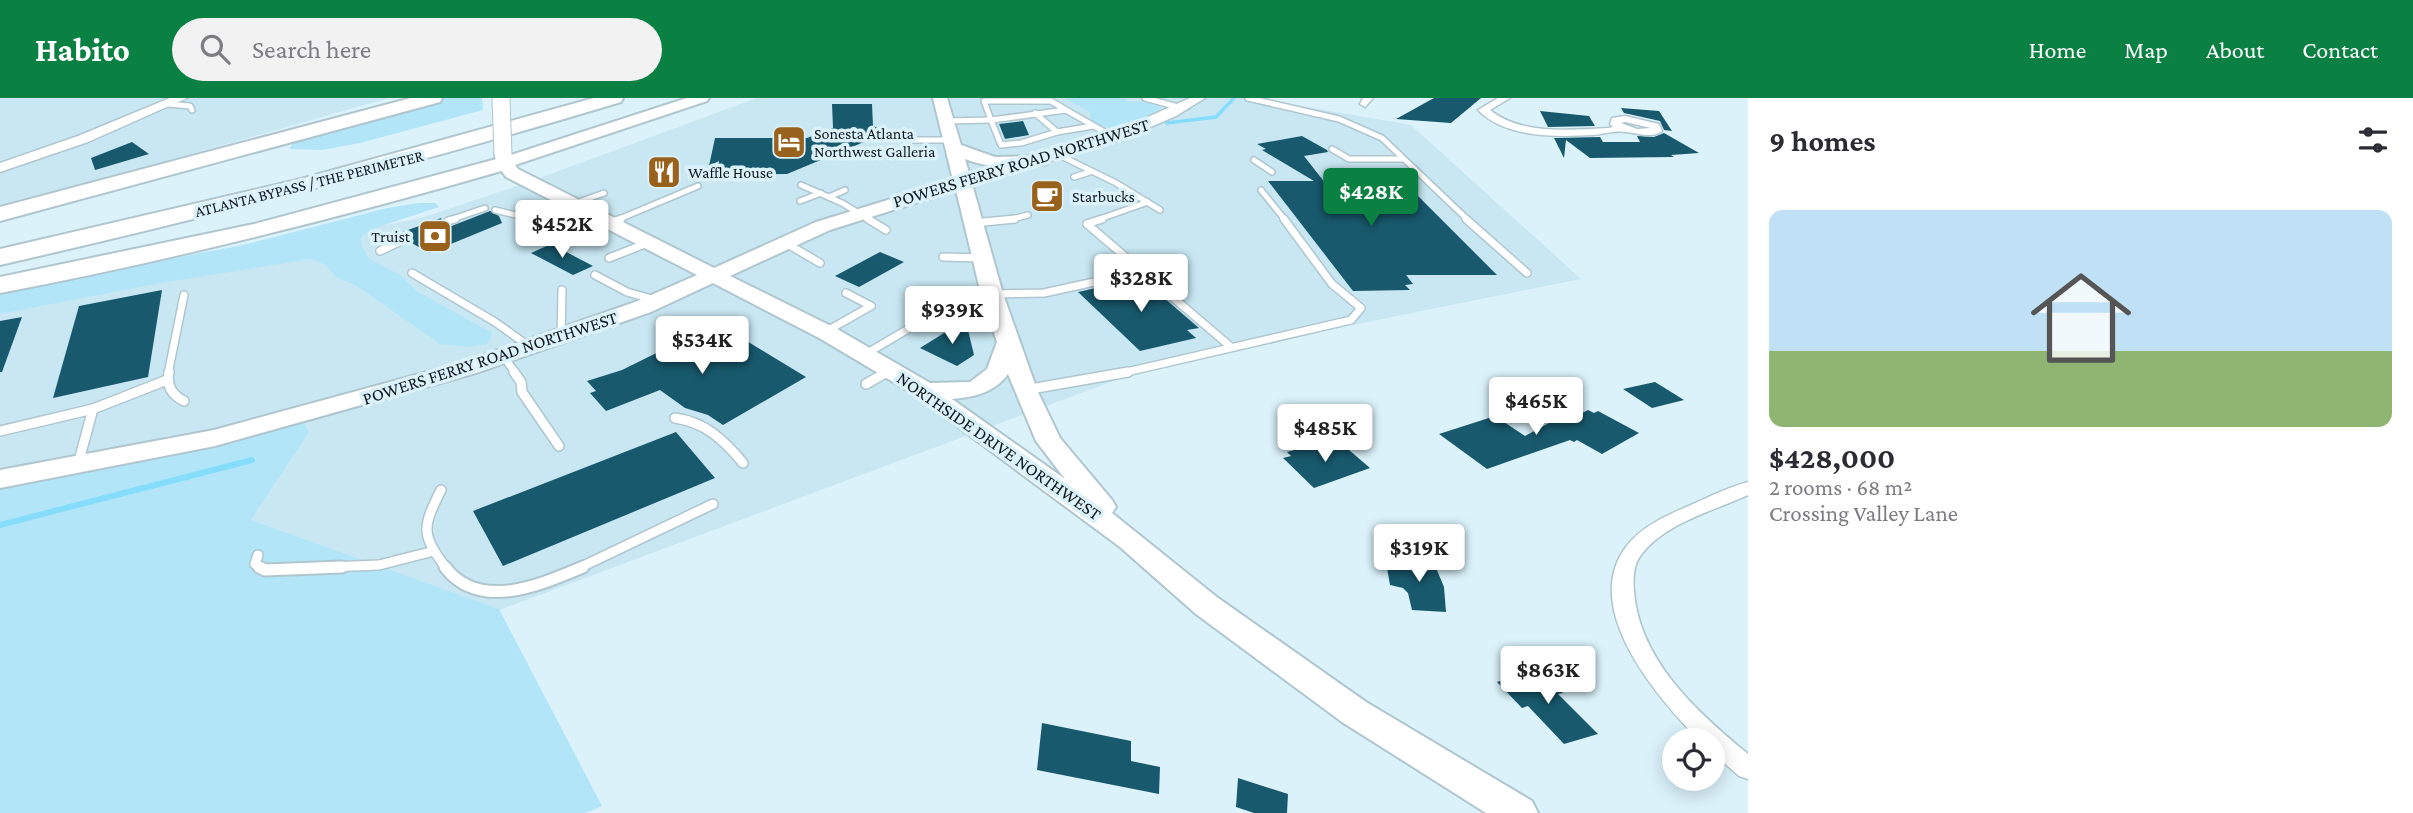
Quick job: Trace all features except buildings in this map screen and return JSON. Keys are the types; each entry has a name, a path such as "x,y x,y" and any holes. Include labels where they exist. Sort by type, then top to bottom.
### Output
{"highway":[{"path":"0,214 433,98"},
{"name":"ATLANTA BYPASS / THE PERIMETER","path":"0,236 271,176 558,98"},
{"name":"ATLANTA BYPASS / THE PERIMETER","path":"0,257 162,221 356,172 472,141 614,98"},
{"path":"0,285 256,232 460,176 504,159"},
{"path":"460,176 502,174 525,179"}],"main road":[{"path":"500,98 504,159 702,98"},
{"path":"940,98 992,295 1007,344 1040,425 1062,461 1130,540"},
{"path":"951,144 972,158 991,163 1041,160"},
{"name":"NORTHSIDE DRIVE NORTHWEST","path":"504,159 512,173 604,217 825,332 924,390 1130,540 1207,606 1354,712 1519,813"},
{"name":"POWERS FERRY ROAD NORTHWEST","path":"0,479 215,438 292,419 504,357 657,301 784,242 859,214 961,183"},
{"path":"924,390 958,391 988,382 1000,371 1007,344"}],"street":[{"name":"POWERS FERRY ROAD NORTHWEST","path":"961,183 1115,138 1199,98"},
{"path":"1506,98 1483,110 1498,121 1527,128 1580,133 1622,128"},
{"path":"0,168 83,139 174,101"},
{"path":"1748,488 1653,532 1633,551 1624,571 1622,598 1629,627 1655,672 1678,704 1723,748 1748,768"}],"lane":[{"path":"1145,98 1182,108"},
{"path":"1248,98 1317,112 1356,124 1382,138 1527,273"},
{"path":"1093,126 1001,145 984,101 1051,99 1115,138"},
{"path":"174,101 190,106 192,110"},
{"path":"946,121 990,120 1066,110"},
{"path":"1035,113 1057,132"},
{"path":"904,140 951,144"},
{"path":"1332,149 1349,159 1402,159"},
{"path":"1059,155 1160,210"},
{"path":"1254,160 1272,172"},
{"path":"1073,177 1090,172"},
{"path":"802,185 829,197 886,230"},
{"path":"564,235 604,217 698,186"},
{"path":"829,197 845,190"},
{"path":"1025,390 1091,380 1351,320 1361,308 1339,294 1279,210 1261,190"},
{"path":"576,203 604,192"},
{"path":"800,201 821,193"},
{"path":"535,219 553,207 559,195"},
{"path":"1148,202 1087,224 1231,347"},
{"path":"448,222 485,208"},
{"path":"495,211 535,219 565,213 604,217"},
{"path":"973,223 1003,222 1028,215"},
{"path":"380,251 405,239"},
{"path":"609,258 650,241"},
{"path":"784,242 820,263"},
{"path":"943,257 982,258"},
{"path":"864,355 958,299 1044,293 1144,271"},
{"path":"412,273 495,322 532,348"},
{"path":"595,275 627,292 657,301"},
{"path":"561,338 562,290"},
{"path":"825,332 871,306 846,293"},
{"path":"184,295 167,380 173,395 184,401"},
{"path":"504,357 521,382 522,392 559,446"},
{"path":"866,384 891,370"},
{"path":"0,431 93,409 167,380"},
{"path":"78,466 93,409"},
{"path":"675,418 696,422 718,435 743,463"},
{"path":"441,490 427,527 429,547 450,575 463,586 478,591 505,592 571,572 713,504"},
{"path":"258,555 255,564 265,570 379,565 434,551"}],"shaded area":[{"path":"0,98 389,98 54,193 0,205"},
{"path":"444,98 482,98 483,110 360,143 322,150 290,149 294,141 306,136"},
{"path":"757,98 1256,98 1411,125 1581,279 1159,364 499,610 251,520 309,432 304,423 155,459 0,489 0,298 421,218 529,182"},
{"path":"1064,98 1125,98 1128,101 1155,103 1162,108 1128,126 1112,128 1091,120 1090,112"},
{"path":"436,203 439,207 372,229 361,237 362,246 369,259 400,275 418,292 492,333 488,344 467,347 440,344 357,286 336,277 326,265 310,259 155,284 0,314 0,291 243,245 387,208"},
{"path":"304,423 309,432 251,520 499,609 602,806 585,813 0,813 0,489 155,459"}],"waterway":[{"path":"1167,123 1216,117 1234,98"},
{"path":"0,525 252,460"}],"place":[{"name":"Sonesta Atlanta Northwest Galleria","path":"789,142"},
{"name":"Waffle House","path":"664,172"},
{"name":"Starbucks","path":"1047,196"},
{"name":"Truist","path":"435,236"}]}
